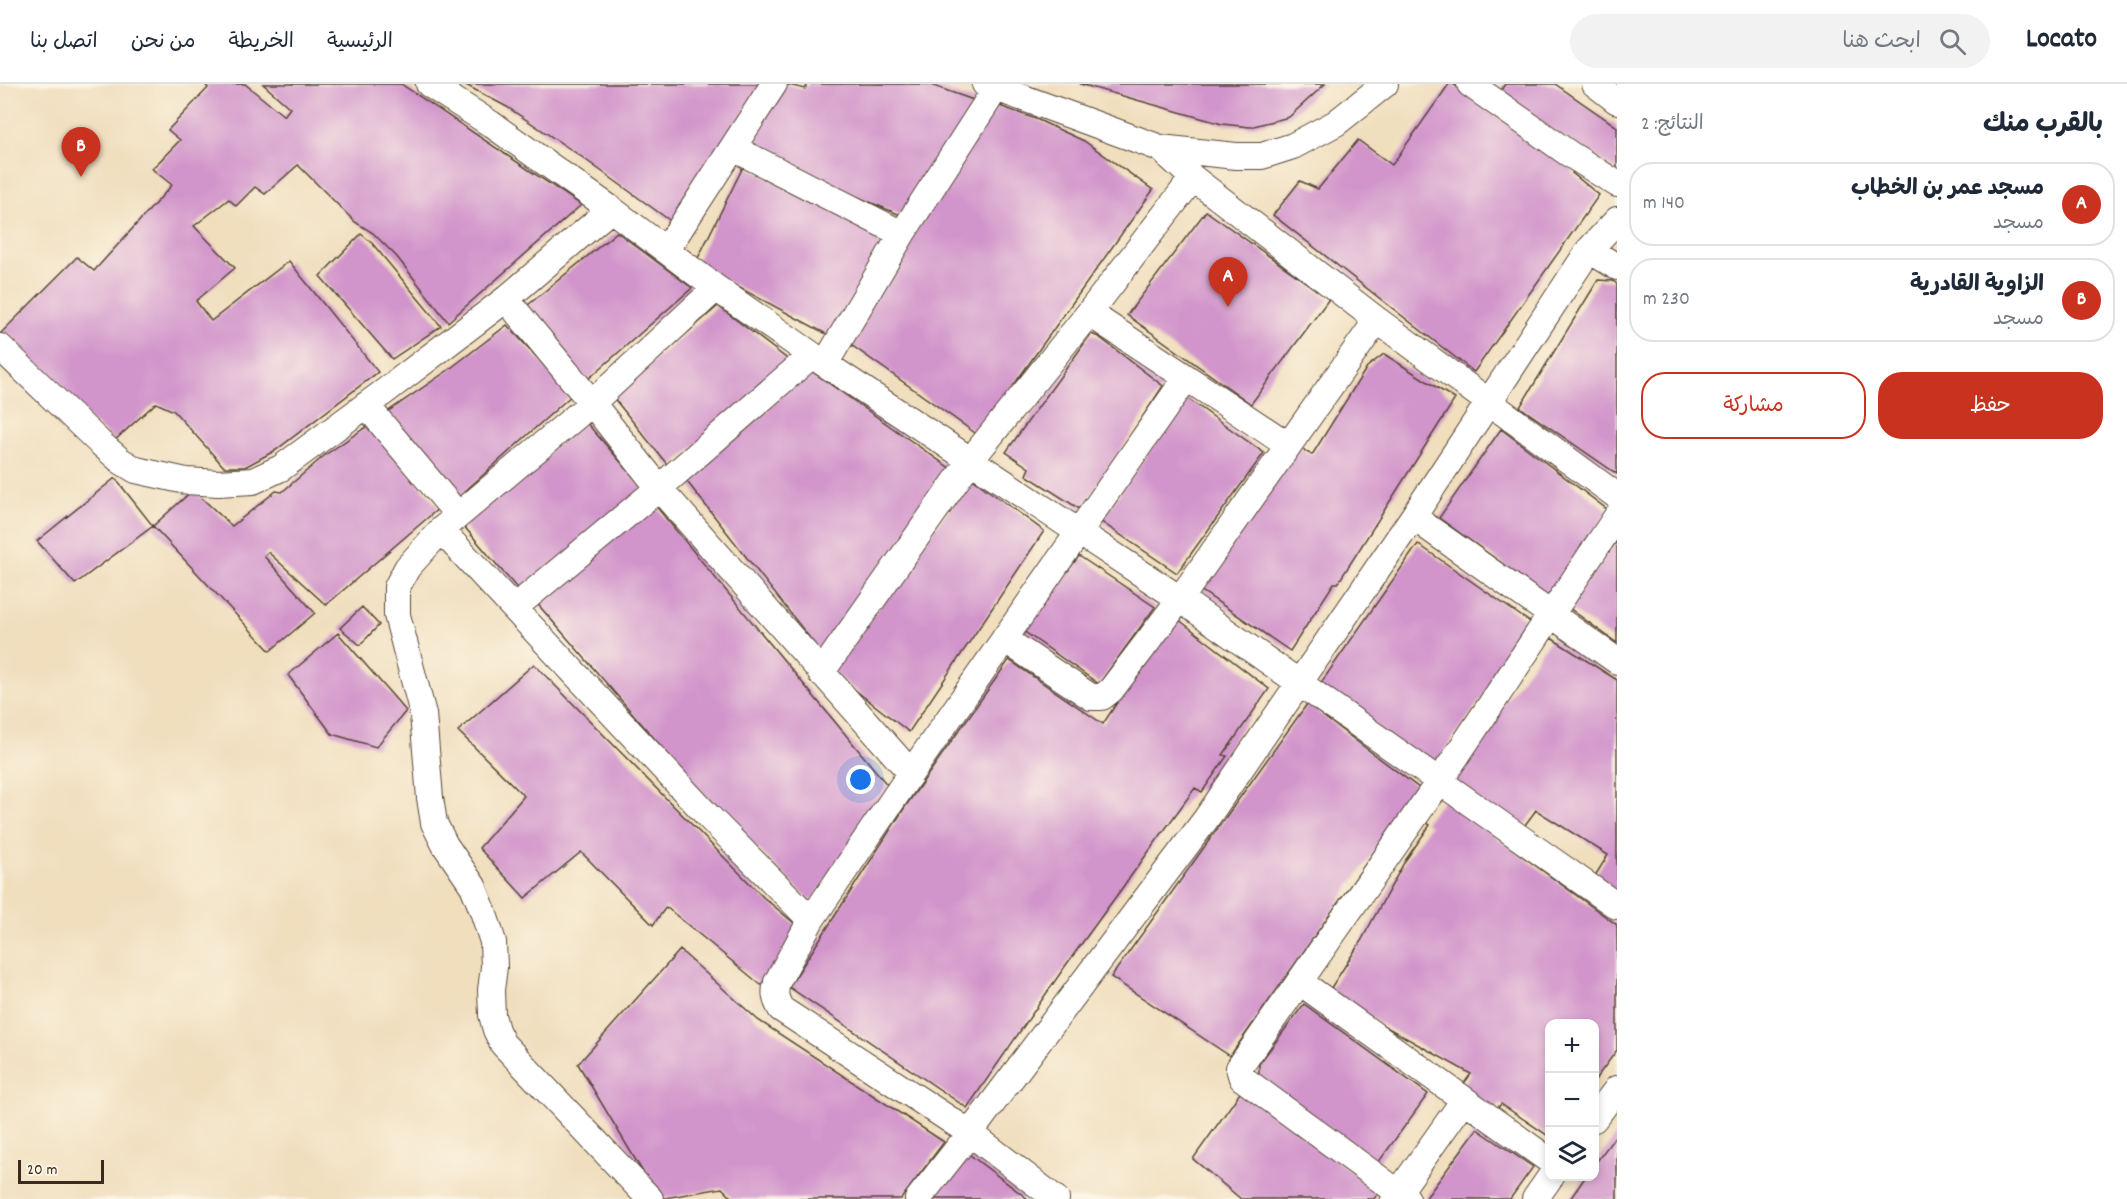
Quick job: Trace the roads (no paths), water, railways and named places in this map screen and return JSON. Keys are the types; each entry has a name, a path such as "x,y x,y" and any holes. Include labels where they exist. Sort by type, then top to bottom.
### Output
{"street":[{"path":"429,84 491,123 818,360 1180,599 1617,906"},
{"path":"666,250 774,84"},
{"path":"514,608 658,488 818,360 902,234 990,86 1160,148 1236,156 1262,156 1293,146 1336,123 1384,84"},
{"path":"1470,84 1568,153 1617,184"},
{"path":"1595,84 1617,101"},
{"path":"733,148 902,234"},
{"path":"1160,148 1193,178 1377,320 1617,496"},
{"path":"821,673 970,461 1089,313 1193,178"},
{"path":"0,347 121,461 136,471 186,481 218,483 253,481 281,468 506,299 611,209"},
{"path":"918,1199 1206,819 1413,517 1589,250 1617,220"},
{"path":"1589,250 1617,267"},
{"path":"650,1199 503,1044 496,1030 492,1015 491,990 494,967 493,942 473,886 445,845 434,823 423,714 398,615 397,587 407,568 450,522 592,403 716,288"},
{"path":"506,299 592,403 658,488 911,773"},
{"path":"1089,313 1288,446"},
{"path":"1004,639 1091,697 1102,697 1111,690 1180,599 1377,320"},
{"path":"1056,1199 970,1133 781,1009 776,1000 775,990 777,982 811,920 1186,378"},
{"path":"366,405 514,608 708,816 811,920"},
{"path":"1464,1100 1400,1197 1242,1078 1241,1064 1439,782 1617,516"},
{"path":"1413,517 1617,661"},
{"path":"1300,982 1545,1157"},
{"path":"1599,1112 1617,1089"},
{"path":"1535,1199 1548,1181"}],"place":[{"name":"الزاوية القادرية","path":"81,177"},
{"name":"مسجد عمر بن الخطاب","path":"1228,307"}]}
